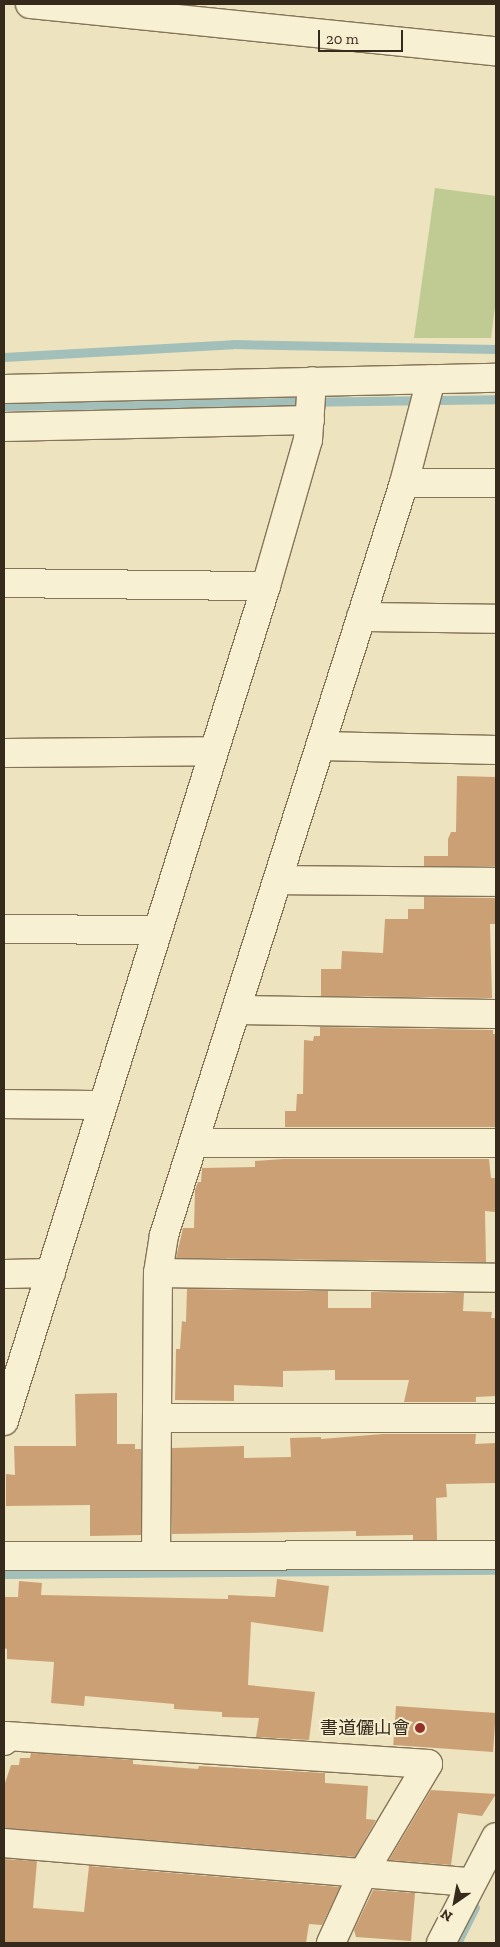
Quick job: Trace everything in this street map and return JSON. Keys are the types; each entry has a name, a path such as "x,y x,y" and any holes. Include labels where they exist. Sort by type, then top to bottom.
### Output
{"street":[{"path":"30,4 496,51"},
{"path":"4,427 428,393 496,378"},
{"path":"4,389 311,401"},
{"path":"156,1556 158,1274 164,1235 404,483 428,393"},
{"path":"4,1420 266,586 308,440 311,401"},
{"path":"404,483 496,483"},
{"path":"4,583 266,586"},
{"path":"361,617 496,619"},
{"path":"320,746 496,750"},
{"path":"4,753 213,751"},
{"path":"278,880 496,882"},
{"path":"4,929 158,930"},
{"path":"236,1010 496,1014"},
{"path":"4,1104 103,1105"},
{"path":"194,1143 496,1144"},
{"path":"4,1274 51,1273"},
{"path":"158,1274 496,1278"},
{"path":"157,1418 496,1418"},
{"path":"4,1556 496,1555"},
{"path":"4,1742 6,1736 428,1764 363,1873 331,1943"},
{"path":"4,1844 470,1882"},
{"path":"441,1943 470,1882 494,1844"}],"green space":[{"path":"435,188 496,196 496,299 491,338 414,338"}],"building":[{"path":"457,776 496,777 496,866 424,866 424,856 448,856 448,839 451,832 456,832"},
{"path":"424,897 496,898 496,924 490,924 492,998 321,996 321,969 341,969 342,951 383,953 385,919 408,919 408,909 424,909"},
{"path":"320,1027 493,1030 493,1034 496,1034 496,1127 285,1127 285,1111 296,1111 297,1094 303,1094 304,1040 313,1041 314,1036 320,1036"},
{"path":"284,1159 489,1159 491,1178 496,1178 496,1212 485,1211 486,1262 176,1258 183,1228 194,1228 195,1190 198,1182 201,1182 202,1168 255,1167 255,1161"},
{"path":"187,1289 328,1291 328,1308 371,1308 371,1292 464,1293 463,1311 492,1312 491,1318 496,1318 496,1396 476,1397 476,1402 404,1402 409,1380 335,1380 335,1370 283,1371 283,1387 234,1385 234,1401 175,1400 176,1349 180,1349 182,1321 186,1322"},
{"path":"117,1393 117,1444 135,1444 135,1449 141,1449 141,1535 90,1536 90,1505 6,1506 6,1474 15,1475 14,1446 76,1446 75,1394"},
{"path":"383,1434 476,1434 475,1444 496,1443 496,1483 446,1484 447,1497 436,1498 437,1540 413,1540 413,1535 356,1536 356,1531 172,1534 172,1448 244,1446 244,1458 291,1457 290,1438 321,1437 321,1439"},
{"path":"277,1579 329,1586 323,1632 251,1622 248,1685 315,1692 309,1740 256,1737 259,1718 222,1717 222,1712 174,1709 174,1704 85,1696 84,1706 51,1703 54,1662 7,1659 7,1649 4,1648 4,1597 18,1597 19,1581 42,1583 41,1595 228,1599 228,1595 275,1597"},
{"path":"396,1706 496,1713 493,1752 393,1745"},
{"path":"31,1753 133,1760 133,1764 198,1769 199,1766 325,1773 325,1783 368,1786 366,1819 376,1820 355,1857 4,1828 4,1786 11,1765 19,1765 20,1758 30,1758"},
{"path":"431,1790 496,1794 482,1816 458,1813 451,1865 389,1860"},
{"path":"4,1859 37,1861 33,1908 84,1912 89,1866 340,1887 322,1925 309,1924 306,1943 4,1943"},
{"path":"373,1890 415,1893 411,1941 356,1937 354,1930"}],"waterway":[{"path":"4,357 233,344 496,349"},
{"path":"4,406 496,399"},
{"path":"4,1574 496,1570"},
{"path":"457,1943 475,1907"}],"place":[{"name":"書道儷山會","path":"420,1728"}]}
